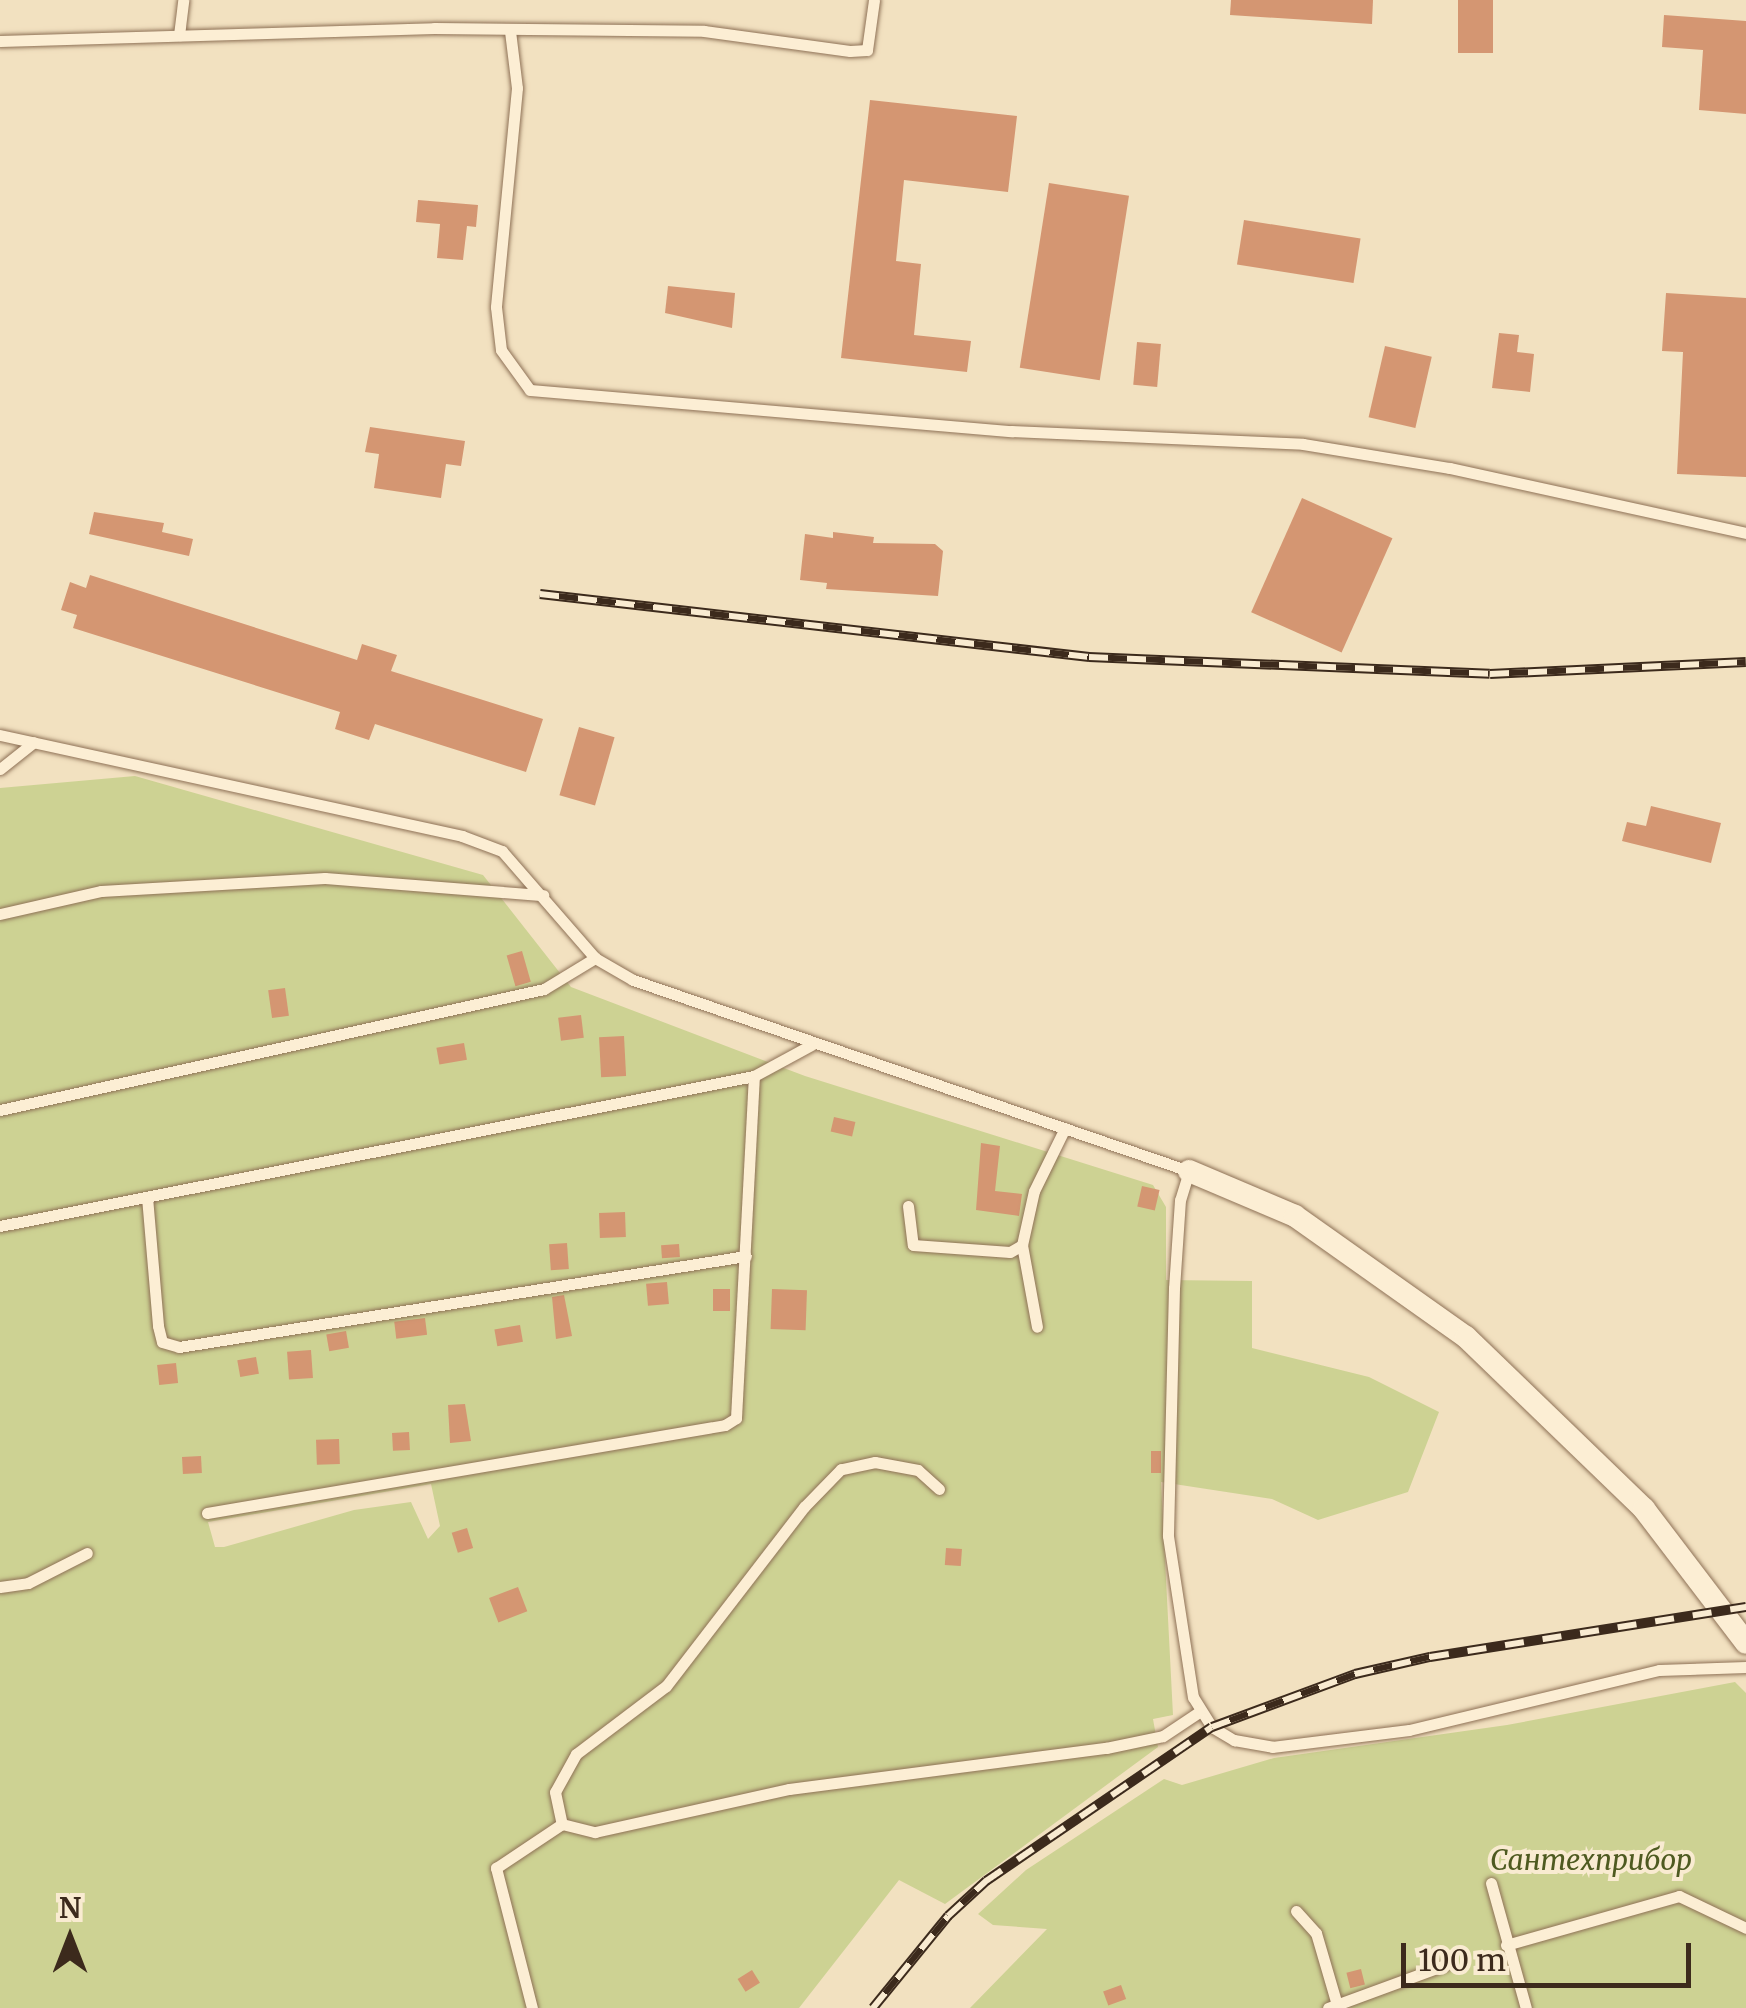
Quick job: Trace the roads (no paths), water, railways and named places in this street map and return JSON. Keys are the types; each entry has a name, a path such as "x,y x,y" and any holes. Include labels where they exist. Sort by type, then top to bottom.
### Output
{"street":[{"path":"1189,1171 1296,1216 1466,1337 1644,1509 1746,1643"}],"lane":[{"path":"178,36 184,0"},
{"path":"0,40 704,31 850,52 867,50 874,0"},
{"path":"510,31 517,88 496,307 501,350 530,390 1011,431 1304,444 1450,468 1746,533"},
{"path":"0,735 462,836 502,851 595,958 633,980 811,1045 1189,1171 1180,1200 1174,1288 1168,1536 1184,1656 1199,1712 1234,1740 1272,1746 1410,1730 1659,1670 1746,1667"},
{"path":"0,769 34,742"},
{"path":"0,914 101,892 325,878 542,895"},
{"path":"0,1110 544,989 595,958"},
{"path":"0,1226 754,1076 811,1045"},
{"path":"207,1513 725,1425 736,1418 754,1076"},
{"path":"1037,1326 1022,1245 1034,1190 1065,1128"},
{"path":"147,1197 158,1326 162,1342 179,1348 746,1256"},
{"path":"908,1206 913,1245 1010,1252 1022,1245"},
{"path":"562,1824 555,1792 576,1754 666,1686 804,1507 842,1470 890,1464 918,1470 940,1489"},
{"path":"0,1587 28,1583 87,1553"},
{"path":"532,2008 496,1868 562,1824 594,1832 789,1789 1120,1746 1177,1730 1199,1712"},
{"path":"1491,1883 1526,2008"},
{"path":"1506,1945 1679,1896 1746,1928"},
{"path":"1296,1910 1316,1933 1333,2006 1446,1965"}],"railway":[{"path":"540,594 1089,657 1490,674 1746,662"},
{"path":"873,2008 948,1916 986,1881 1212,1727 1355,1674 1430,1657 1746,1607"}],"park label":[{"name":"Сантехприбор","path":"1591,1860"}]}
